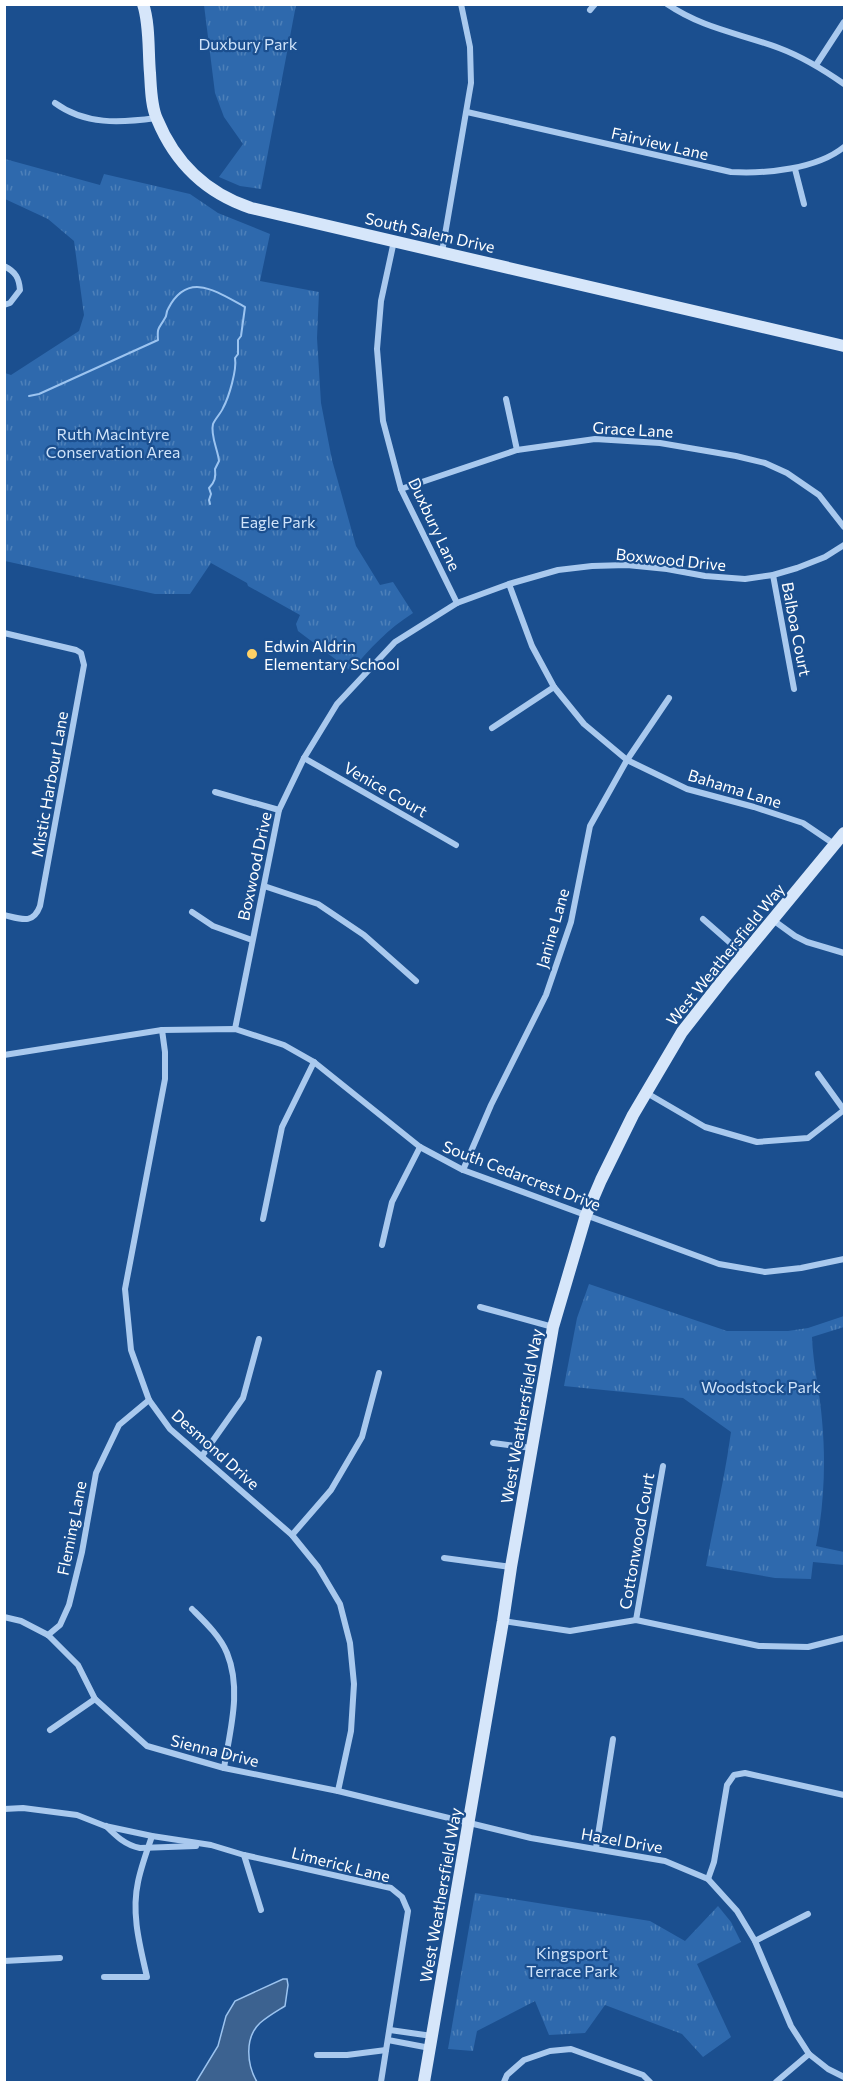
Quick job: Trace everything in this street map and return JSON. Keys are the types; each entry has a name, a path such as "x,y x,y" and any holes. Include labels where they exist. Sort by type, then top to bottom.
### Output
{"street":[{"name":"South Salem Drive","path":"143,4 151,92 156,118 177,156 193,175 220,195 251,208 844,346"},
{"path":"442,252 471,83 469,36 461,4"},
{"path":"590,10 595,4"},
{"path":"667,4 713,28 780,48 816,65 844,84"},
{"path":"816,65 844,22"},
{"path":"55,103 74,114 110,123 156,118"},
{"name":"Fairview Lane","path":"467,112 716,170 748,173 795,169 838,153 844,147"},
{"path":"795,169 804,204"},
{"name":"Duxbury Lane","path":"394,241 381,301 377,349 383,421 401,489 457,603"},
{"path":"4,266 13,271 19,279 20,290 10,303 4,304"},
{"path":"506,399 517,450"},
{"name":"Grace Lane","path":"401,489 517,450 595,439 667,443 765,463 805,484 819,495 844,527"},
{"name":"Boxwood Drive","path":"235,1029 279,810 304,758 337,704 395,642 457,603 509,584 558,570 592,566 652,567 730,579 773,575 815,561 844,545"},
{"name":"Balboa Court","path":"773,575 794,688"},
{"name":"Bahama Lane","path":"509,584 532,646 554,687 584,724 627,760 687,789 754,807 803,824 835,845"},
{"name":"Mistic Harbour Lane","path":"4,633 70,648 81,653 84,659 40,906 33,918 21,919 4,915"},
{"path":"492,728 554,687"},
{"name":"Janine Lane","path":"463,1170 491,1105 546,995 571,922 590,826 627,760 669,698"},
{"name":"Venice Court","path":"304,758 456,844"},
{"path":"215,792 279,810"},
{"name":"West Weathersfield Way","path":"424,2082 503,1621 510,1567 553,1327 586,1215 611,1158 645,1092 682,1032 844,833"},
{"path":"264,886 318,904 364,935 416,981"},
{"path":"192,912 213,926 252,940"},
{"path":"703,919 744,955"},
{"path":"773,920 807,942 844,953"},
{"name":"South Cedarcrest Drive","path":"4,1055 162,1029 235,1029 284,1045 314,1062 420,1147 463,1170 719,1264 765,1272 801,1268 844,1259"},
{"name":"Desmond Drive","path":"162,1029 165,1079 125,1289 131,1350 149,1400 170,1429 292,1535 318,1567 340,1604 350,1643 354,1684 351,1731 338,1791"},
{"path":"263,1219 282,1127 314,1062"},
{"path":"645,1092 705,1127 757,1142 808,1138 844,1110 818,1074"},
{"path":"382,1245 392,1202 420,1147"},
{"path":"480,1307 553,1327"},
{"path":"202,1456 243,1398 259,1339"},
{"path":"292,1535 331,1490 362,1437 379,1373"},
{"name":"Fleming Lane","path":"48,1635 60,1625 69,1605 82,1552 96,1473 119,1425 149,1400"},
{"path":"493,1443 532,1448"},
{"name":"Cottonwood Court","path":"636,1620 663,1466"},
{"path":"444,1558 510,1567"},
{"path":"192,1609 211,1628 226,1652 232,1677 235,1703 224,1768"},
{"name":"Sienna Drive","path":"4,1617 21,1621 48,1635 78,1665 95,1699 147,1746 224,1768 338,1791 469,1824"},
{"path":"503,1621 570,1631 636,1620 759,1646 808,1647 844,1638"},
{"path":"50,1730 95,1699"},
{"path":"596,1848 613,1739"},
{"path":"708,1879 714,1862 727,1785 734,1775 745,1773 844,1795"},
{"name":"Limerick Lane","path":"4,1809 23,1808 77,1815 105,1826 211,1845 244,1855 391,1888 402,1897 408,1911 381,2082"},
{"name":"Hazel Drive","path":"469,1824 531,1838 665,1861 708,1879 737,1911 755,1941 791,2026 809,2054"},
{"name":"Limerick Lane","path":"105,1826 131,1846 148,1848 211,1845"},
{"path":"104,1977 147,1977 137,1937 135,1911 138,1883 152,1836"},
{"path":"244,1855 261,1910"},
{"path":"755,1941 808,1914"},
{"path":"4,1961 60,1958"},
{"path":"390,2030 431,2042"},
{"path":"388,2040 431,2042"},
{"path":"504,2082 507,2075 524,2060 550,2051 571,2049 643,2075 650,2082"},
{"path":"316,2055 347,2055 386,2050"},
{"path":"776,2082 809,2054 828,2069 844,2077"}],"green space":[{"name":"Duxbury Park","path":"204,5 296,5 261,189 240,186 219,177 243,144 224,117 215,93"},
{"name":"Ruth MacIntyre Conservation Area","path":"5,159 100,185 104,174 190,194 218,213 270,234 260,281 319,292 317,338 321,403 332,460 356,546 380,585 393,582 413,613 380,639 351,671 298,631 296,624 300,615 211,563 190,594 155,594 5,561 5,373 11,375 79,331 84,315 74,241 48,219 5,199"},
{"name":"Woodstock Park","path":"589,1284 727,1331 788,1331 808,1328 844,1316 844,1327 812,1337 824,1452 824,1484 816,1546 844,1552 844,1565 813,1562 811,1579 775,1578 706,1566 731,1432 683,1398 564,1386 577,1318"},
{"name":"Kingsport Terrace Park","path":"475,1893 650,1921 685,1941 718,1906 731,1922 741,1942 697,1964 731,2037 703,2057 682,2034 605,2005 585,2033 549,2035 535,2001 477,2031 473,2051 448,2049"}],"shaded area":[{"path":"287,1979 288,1985 285,2006 260,2023 251,2036 249,2060 257,2082 196,2082 218,2046 226,2016 235,2001"}],"waterway":[{"path":"29,396 39,394 158,340 158,330 166,317 167,310 176,297 185,290 194,287 204,288 245,307 232,383 222,410 213,424 219,461 215,469 215,479 209,488 210,504"}],"place":[{"name":"Edwin Aldrin Elementary School","path":"252,654"}],"park label":[{"name":"Eagle Park","path":"278,521"}]}
